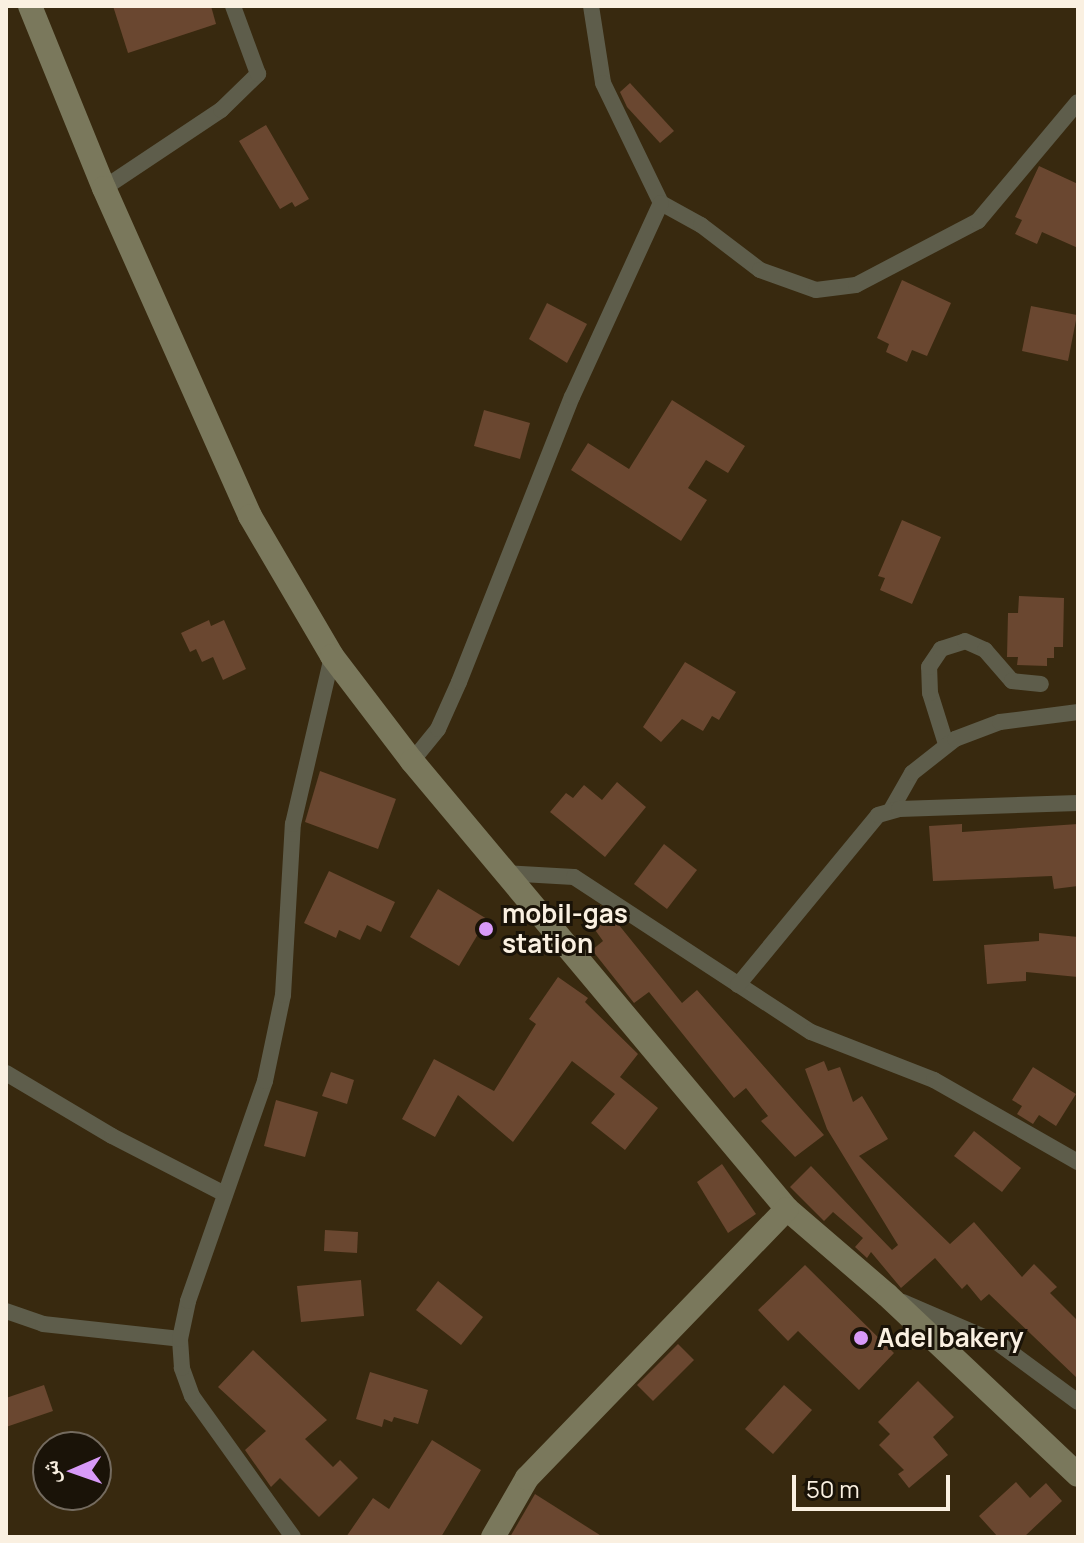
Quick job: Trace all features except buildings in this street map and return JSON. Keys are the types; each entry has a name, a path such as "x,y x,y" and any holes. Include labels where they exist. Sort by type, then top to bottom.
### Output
{"main road":[{"path":"30,6 104,188 250,516 332,656 412,761 787,1209 887,1295 1078,1475"},
{"path":"493,1537 527,1478 787,1209"}],"street":[{"path":"104,188 221,110 258,74 233,6"},
{"path":"591,6 603,83 661,203 701,225 760,270 787,283 838,290 909,260 978,221 1078,102"},
{"path":"412,761 438,729 459,682 572,397 661,203"},
{"path":"946,744 930,693 929,667 941,649 965,641 985,650 1012,681 1041,684"},
{"path":"293,1537 192,1396 182,1368 180,1339 225,1194 265,1081 283,995 293,824 332,656"},
{"path":"738,985 865,826 891,810 912,773 946,744 1000,722 1078,712"},
{"path":"891,810 1078,803"},
{"path":"505,873 574,877 811,1032 934,1080 1078,1162"},
{"path":"6,1073 112,1136 225,1194"},
{"path":"887,1295 998,1343 1078,1402"},
{"path":"6,1311 43,1324 180,1339"}],"place":[{"name":"mobil-gas station","path":"486,929"},
{"name":"Adel bakery","path":"861,1338"}]}
